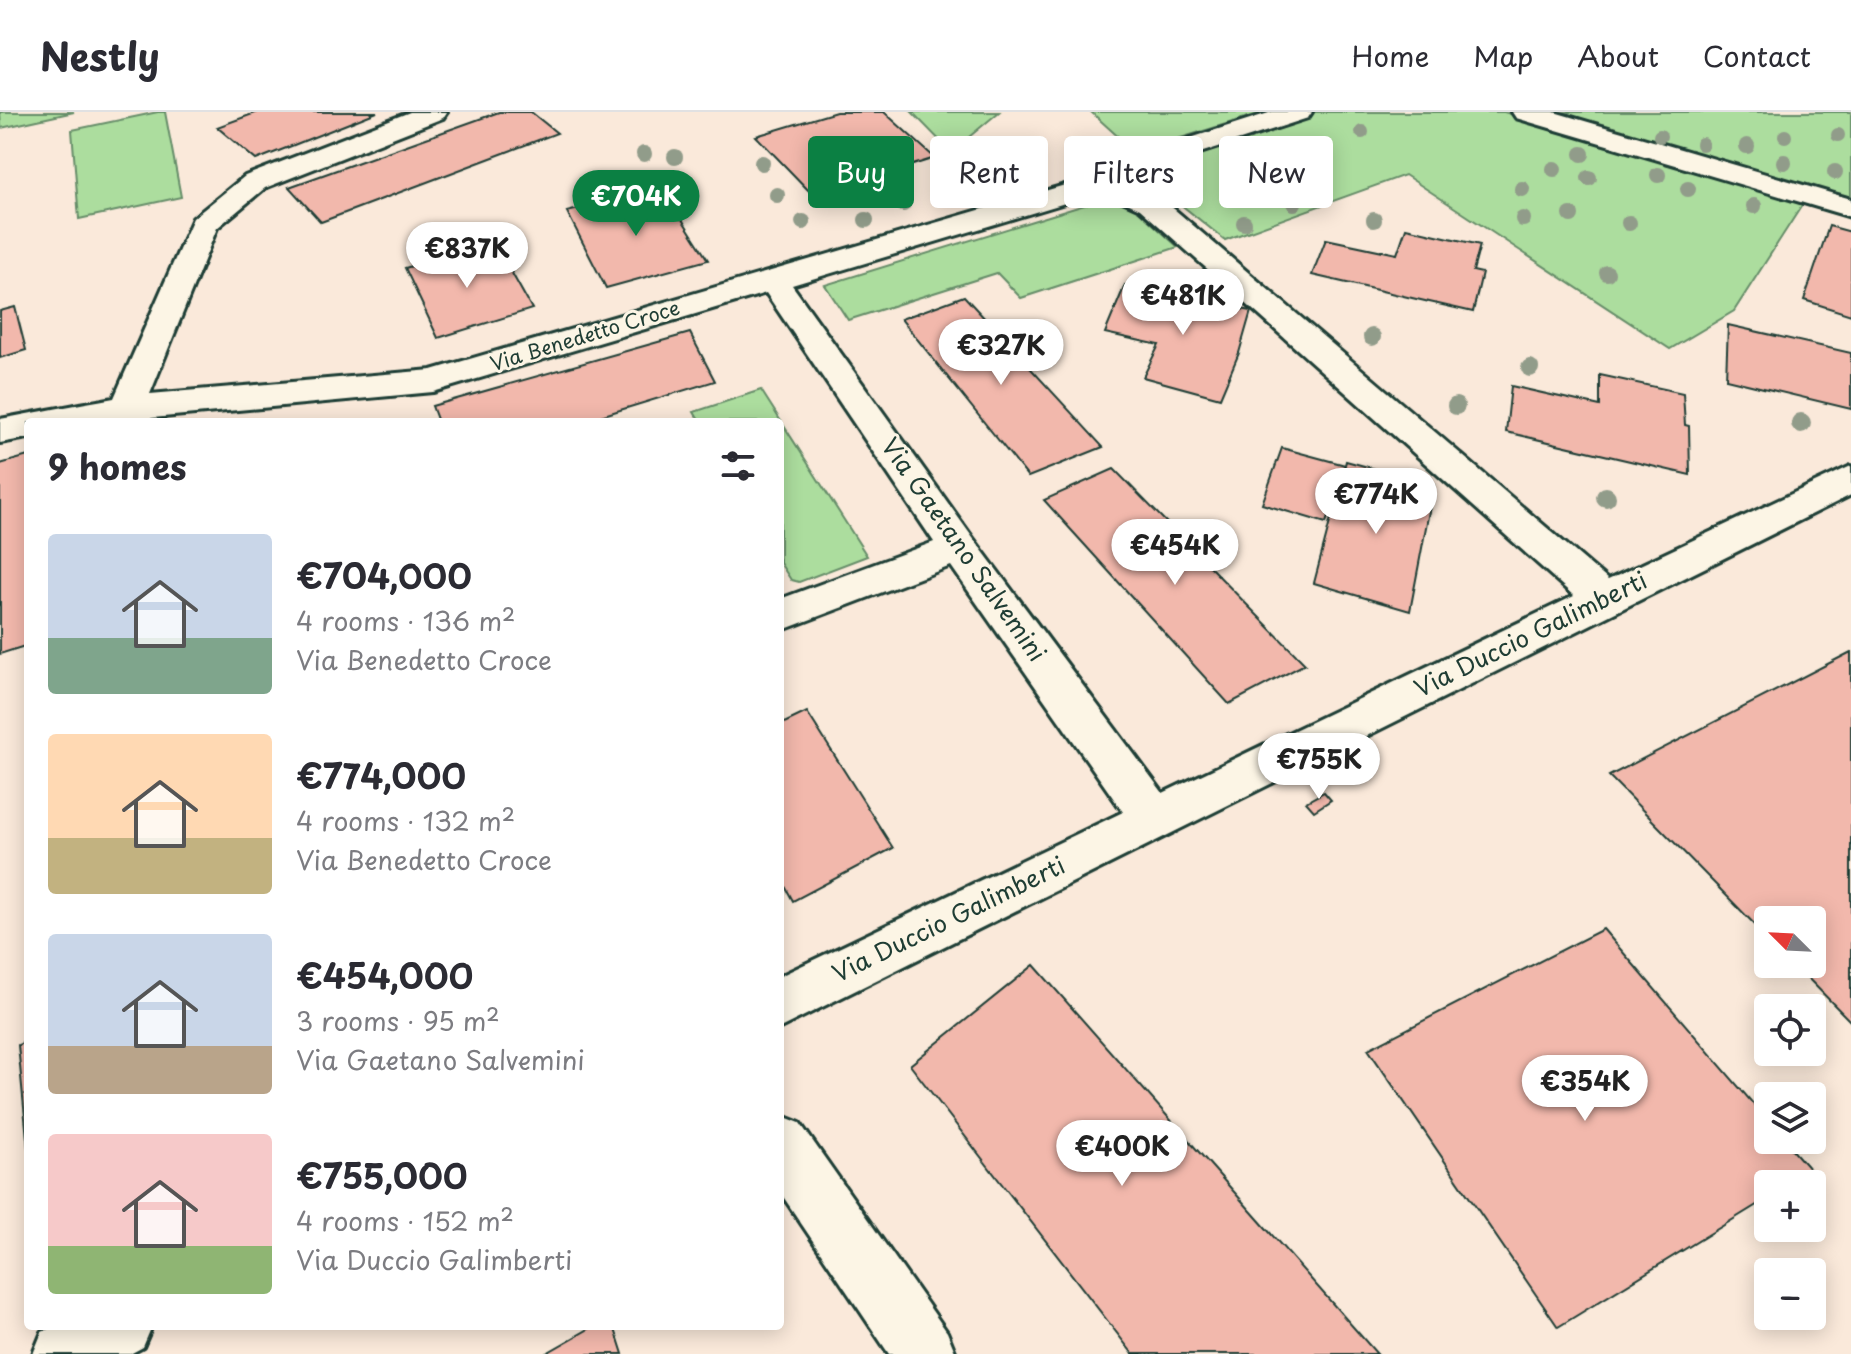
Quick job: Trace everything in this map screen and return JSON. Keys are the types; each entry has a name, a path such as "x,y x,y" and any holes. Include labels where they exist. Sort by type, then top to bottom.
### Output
{"street":[{"path":"127,407 204,224 255,182 434,112"},
{"name":"Via Benedetto Croce","path":"1203,143 1299,112"},
{"path":"1525,112 1851,208"},
{"name":"Via Benedetto Croce","path":"69,418 127,407 433,381 1064,194"},
{"path":"1156,208 1604,599"},
{"name":"Via Gaetano Salvemini","path":"773,280 959,548 1155,819"},
{"path":"0,431 24,427"},
{"name":"Via Duccio Galimberti","path":"784,1001 1851,479"},
{"path":"784,614 959,548"},
{"path":"784,1149 925,1354"},
{"path":"64,1354 114,1330"}],"green space":[{"path":"0,112 74,112 1,128"},
{"path":"165,112 181,197 79,219 72,130"},
{"path":"912,112 999,112 970,136 935,136"},
{"path":"1091,112 1265,112 1187,136 1117,136"},
{"path":"1313,112 1504,112 1804,202 1734,311 1670,349 1405,175 1333,201 1333,136 1248,136"},
{"path":"1531,112 1851,112 1851,207"},
{"path":"1219,146 1219,208 1314,208 1225,240 1185,208 1203,208 1204,152"},
{"path":"1075,208 1135,208 1178,247 1021,298 997,273 848,320 825,285"},
{"path":"761,390 779,418 698,418 694,412"},
{"path":"784,426 867,556 799,582 791,580 784,569"}],"building":[{"path":"258,112 377,112 256,160 217,127"},
{"path":"499,112 531,112 557,133 321,222 289,187"},
{"path":"836,112 884,112 911,136 808,136 808,190 756,136"},
{"path":"914,139 930,153 930,160 914,165"},
{"path":"662,188 708,260 606,288 567,212"},
{"path":"1829,226 1851,232 1851,315 1804,300"},
{"path":"1406,228 1480,245 1473,271 1482,273 1473,312 1312,275 1326,239 1397,254"},
{"path":"495,243 532,309 438,338 405,268"},
{"path":"1125,285 1251,311 1239,353 1220,398 1143,377 1159,345 1105,333"},
{"path":"964,296 1103,447 1028,477 901,319"},
{"path":"15,307 26,350 0,358 0,311"},
{"path":"1728,325 1851,353 1851,409 1726,379"},
{"path":"690,333 715,381 594,418 436,418 432,406"},
{"path":"1600,375 1683,393 1685,425 1689,426 1690,475 1506,432 1511,386 1600,406"},
{"path":"1282,448 1345,465 1326,523 1262,504"},
{"path":"24,457 24,646 0,654 0,464"},
{"path":"1346,461 1434,485 1410,611 1314,583"},
{"path":"1114,469 1305,664 1229,704 1044,500"},
{"path":"1851,652 1851,1022 1808,978 1826,978 1826,906 1754,906 1754,924 1609,776"},
{"path":"807,712 893,848 793,901 784,884 784,723"},
{"path":"1324,792 1331,800 1314,811 1306,802"},
{"path":"1603,929 1754,1105 1754,1154 1796,1154 1810,1170 1754,1170 1754,1207 1558,1327 1368,1049"},
{"path":"1034,965 1377,1354 1133,1354 910,1065"},
{"path":"24,1042 24,1107 18,1045"},
{"path":"587,1330 615,1330 623,1354 545,1354"}]}
